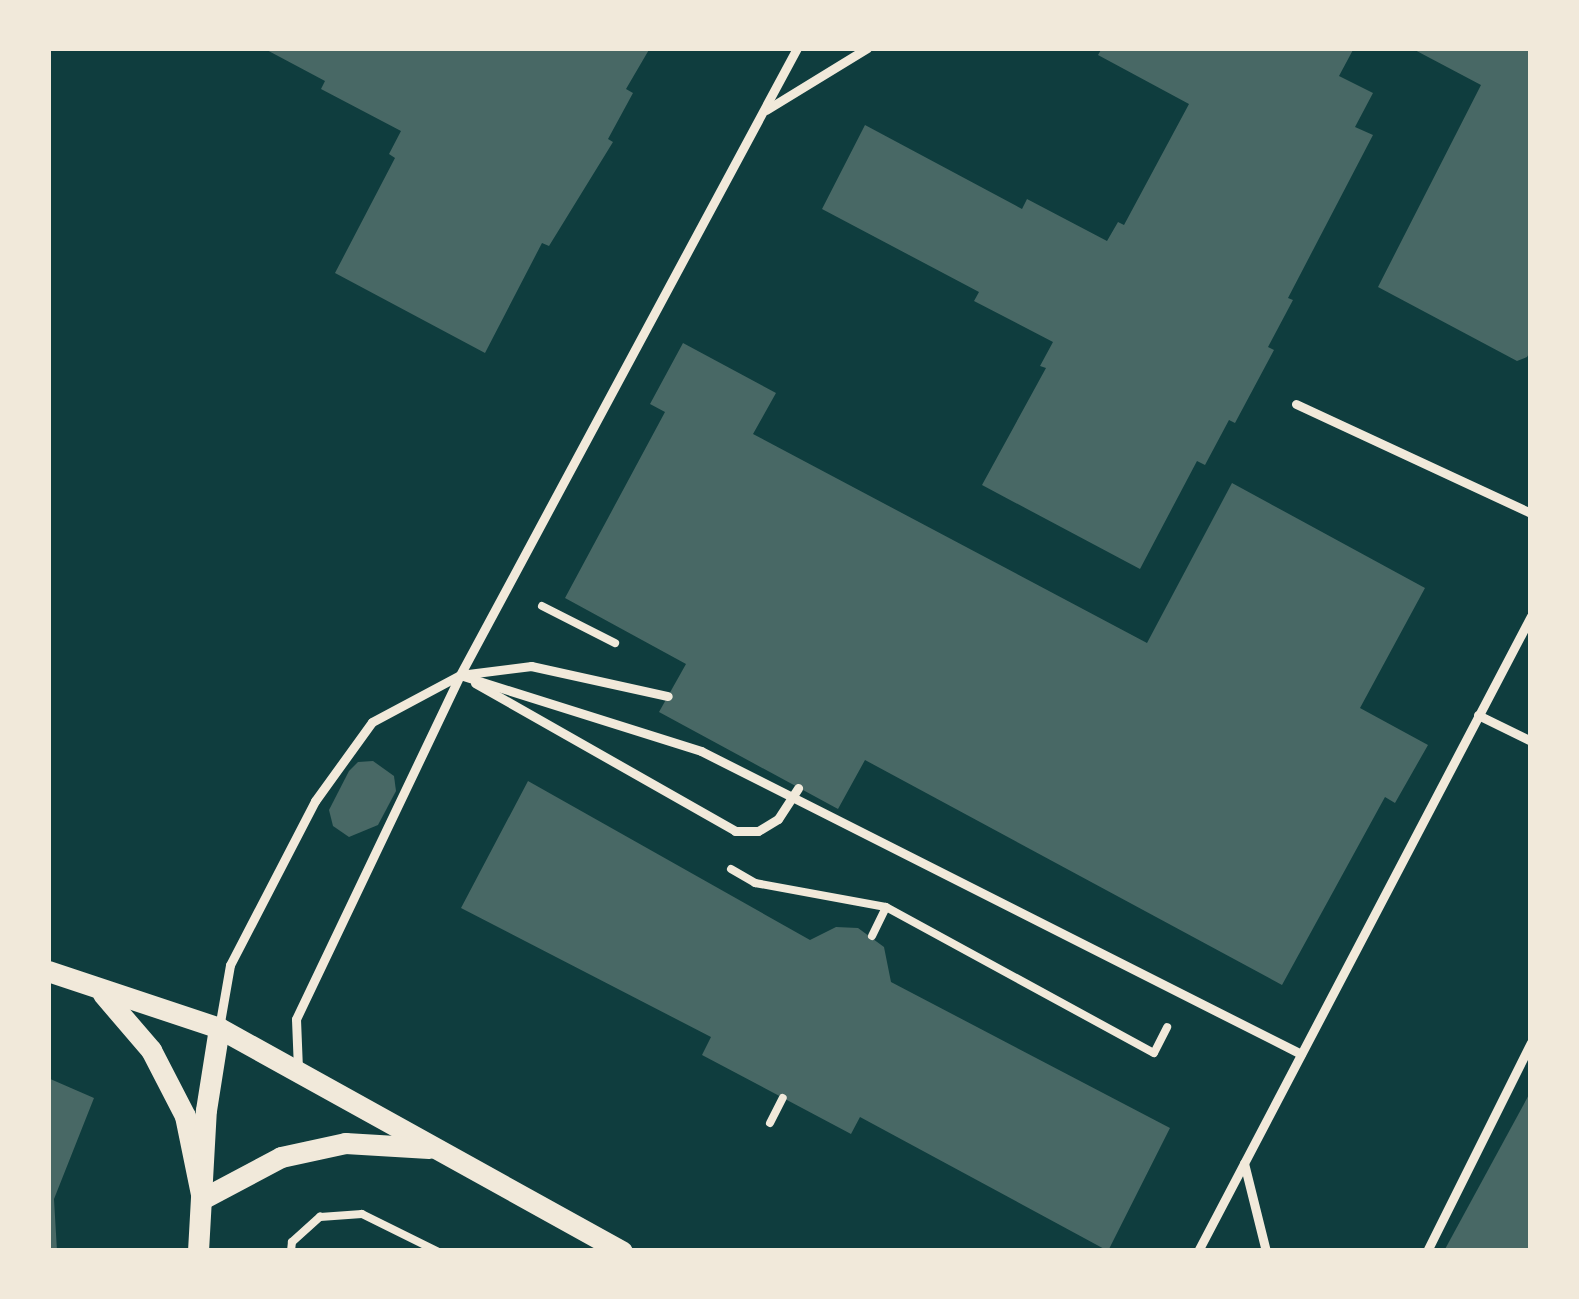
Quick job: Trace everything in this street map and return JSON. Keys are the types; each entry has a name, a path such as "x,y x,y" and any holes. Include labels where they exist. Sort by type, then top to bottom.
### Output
{"street":[{"path":"48,971 219,1028 622,1251"},
{"path":"99,989 151,1050 185,1116 202,1199"},
{"path":"198,1251 206,1110 219,1028"},
{"path":"202,1199 281,1157 345,1143 435,1149"}],"lane":[{"path":"298,1069 296,1019 460,674 797,48"},
{"path":"762,113 867,48"},
{"path":"1296,404 1531,512"},
{"path":"1198,1251 1531,616"},
{"path":"219,1028 230,965 315,801 372,722 460,674 531,666 668,696"},
{"path":"460,674 735,831 758,831 778,819 798,788"},
{"path":"460,674 701,751 1301,1054"},
{"path":"1478,715 1531,742"},
{"path":"1427,1251 1531,1042"},
{"path":"1244,1162 1266,1251"}],"path":[{"path":"542,606 620,646"},
{"path":"715,860 755,883 886,908 1154,1053 1175,1010"},
{"path":"872,936 886,908"},
{"path":"770,1123 783,1098"},
{"path":"291,1251 292,1242 320,1217 362,1214 437,1251"}],"building":[{"path":"263,48 650,48 626,89 633,93 608,139 613,142 549,246 542,243 485,353 335,273 395,158 389,154 401,131 321,89 325,81"},
{"path":"1102,48 1354,48 1339,76 1373,93 1355,127 1373,135 1288,298 1293,300 1268,347 1274,350 1235,423 1229,420 1205,465 1197,461 1140,569 982,485 1046,368 1040,366 1053,342 974,301 979,292 822,209 865,125 1022,209 1027,199 1107,241 1118,222 1124,225 1189,104 1098,55"},
{"path":"1411,48 1531,48 1531,350 1517,361 1378,287 1481,85"},
{"path":"683,343 776,393 753,434 1147,643 1232,483 1425,588 1360,708 1428,745 1395,803 1385,797 1282,985 865,760 838,809 659,712 686,664 565,598 665,412 650,404"},
{"path":"373,761 394,776 396,791 378,825 349,837 333,826 329,810 349,771 358,762"},
{"path":"528,781 810,940 836,927 858,928 884,947 891,982 1170,1128 1108,1251 860,1117 851,1134 702,1055 711,1037 461,908"},
{"path":"48,1078 94,1098 54,1199 57,1251 48,1251"},
{"path":"1531,1091 1531,1251 1444,1251"}]}
